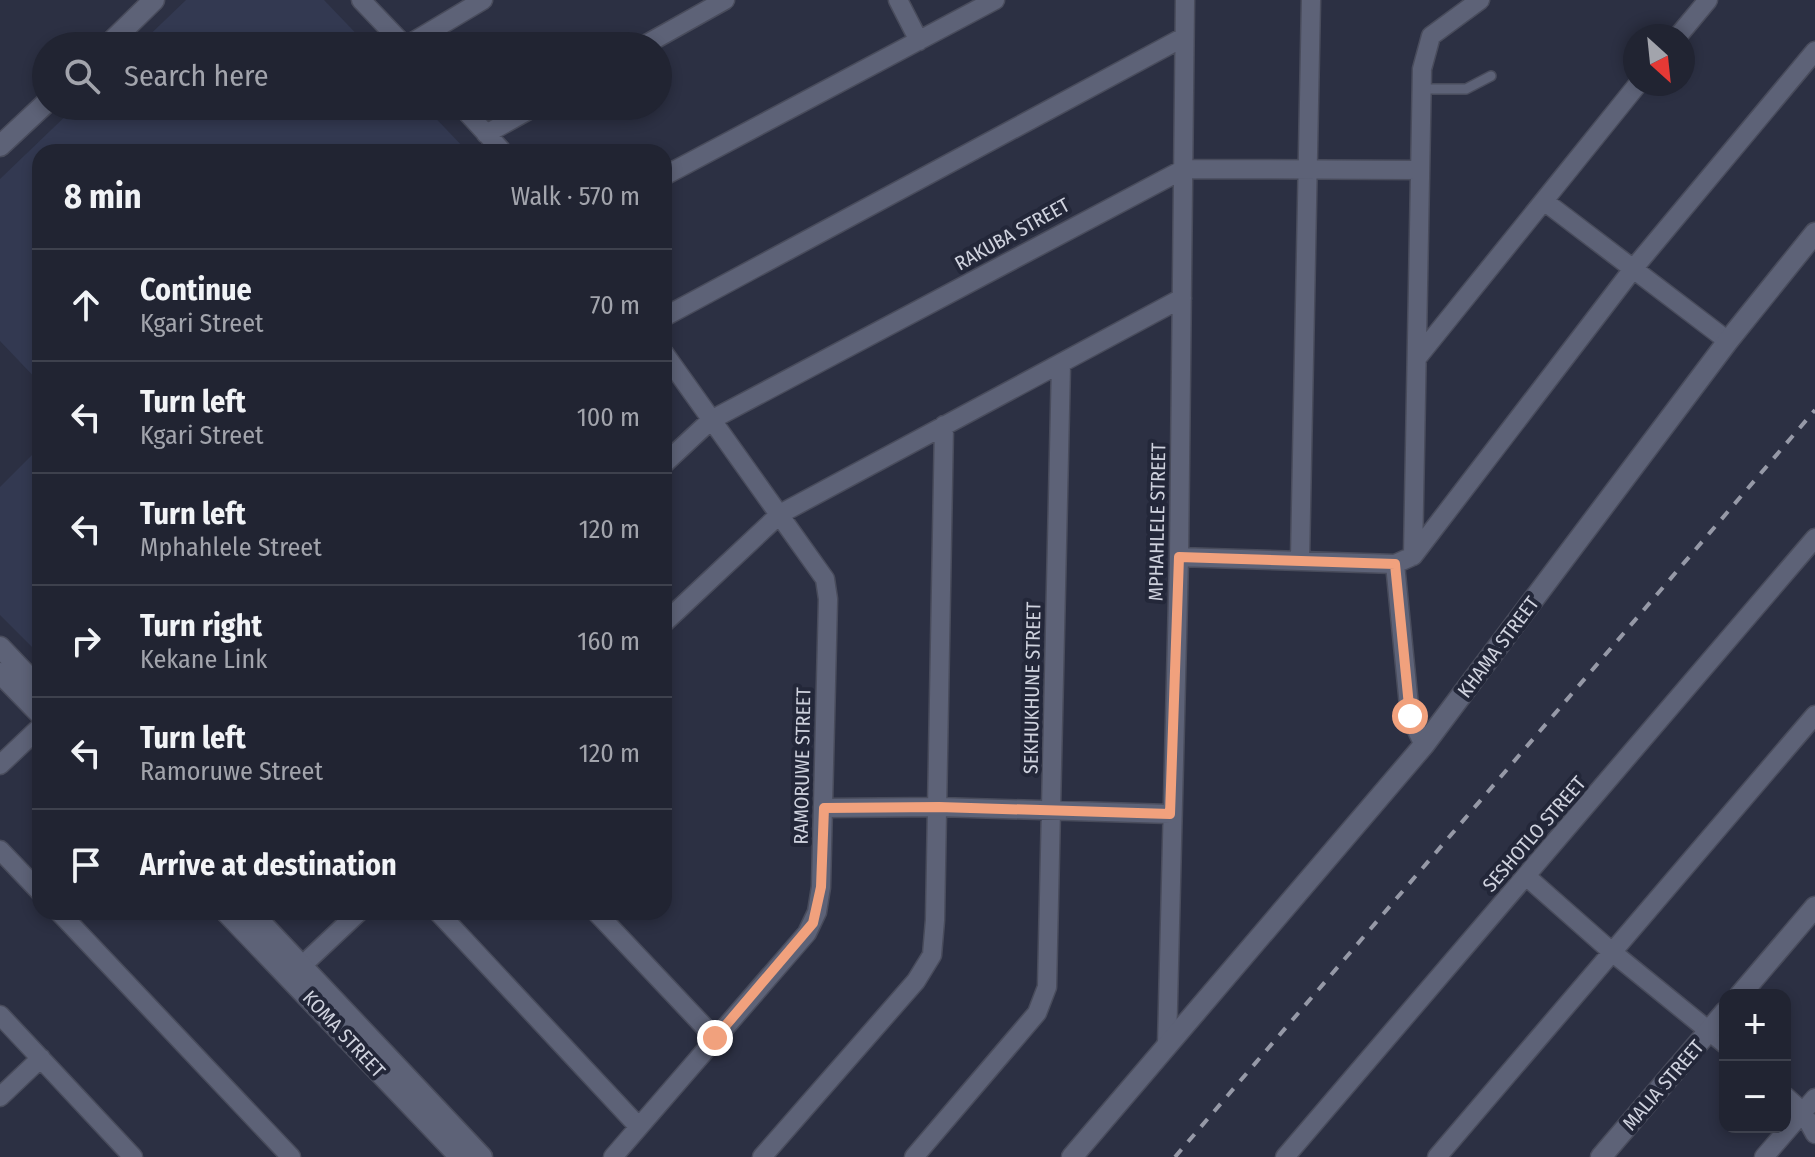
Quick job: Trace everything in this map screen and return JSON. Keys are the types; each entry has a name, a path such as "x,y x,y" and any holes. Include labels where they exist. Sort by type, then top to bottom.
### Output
{"street":[{"path":"121,32 154,0"},
{"path":"361,0 392,32"},
{"path":"429,32 483,0"},
{"path":"668,32 725,0"},
{"path":"898,0 919,41"},
{"path":"672,172 995,0"},
{"name":"MPHAHLELE STREET","path":"1167,1045 1170,814 1179,557 1185,0"},
{"path":"1300,559 1311,0"},
{"path":"1424,745 1410,716 1404,560 1413,513 1420,89 1431,36 1480,0"},
{"path":"1688,24 1708,0"},
{"path":"672,313 1184,37"},
{"path":"1179,557 1404,560 1438,526 1633,269 1815,51"},
{"path":"1417,358 1628,96"},
{"path":"2,141 32,115"},
{"path":"474,120 495,144"},
{"path":"486,134 511,120"},
{"name":"RAKUBA STREET","path":"672,457 711,420 1184,169 1420,170"},
{"path":"1544,201 1728,341"},
{"name":"KHAMA STREET","path":"1072,1157 1424,745 1728,341 1815,233"},
{"path":"672,615 780,514 1182,298"},
{"name":"RAMORUWE STREET","path":"613,1157 813,923 821,887 827,587 821,572 672,364"},
{"name":"SEKHUKHUNE STREET","path":"914,1157 1042,1005 1047,987 1061,364"},
{"path":"762,1157 927,965 934,943 944,425"},
{"path":"1413,513 1438,526"},
{"name":"SESHOTLO STREET","path":"1285,1157 1815,538"},
{"path":"0,647 32,681"},
{"path":"0,673 32,706"},
{"path":"1437,1157 1815,715"},
{"path":"0,765 32,735"},
{"path":"824,808 939,807 1170,814"},
{"path":"0,850 32,884"},
{"path":"1526,876 1612,952 1717,1037"},
{"path":"1745,989 1815,907"},
{"path":"67,920 291,1157"},
{"name":"KOMA STREET","path":"235,920 296,972 482,1157"},
{"name":"KOMA STREET","path":"257,920 296,972 460,1157"},
{"path":"296,972 351,920"},
{"path":"445,920 638,1126"},
{"path":"604,920 715,1038"},
{"path":"0,1015 133,1157"},
{"name":"MALIA STREET","path":"1601,1157 1717,1037"},
{"path":"0,1097 41,1058"},
{"path":"1791,1098 1812,1103"},
{"path":"1812,1103 1815,1134"},
{"path":"1764,1157 1812,1103"}],"lane":[{"path":"1420,89 1466,89 1491,76"}],"shaded area":[{"path":"186,0 324,0 355,32 153,32"},
{"path":"61,120 437,120 460,144 36,144"},
{"path":"32,148 32,375 0,341 0,179"},
{"path":"32,455 32,647 0,615 0,487"}],"railway":[{"path":"1175,1157 1815,410"}],"route":[{"path":"715,1038 813,923 821,887 824,808 939,807 1170,814 1179,557 1395,564 1410,716"}]}
